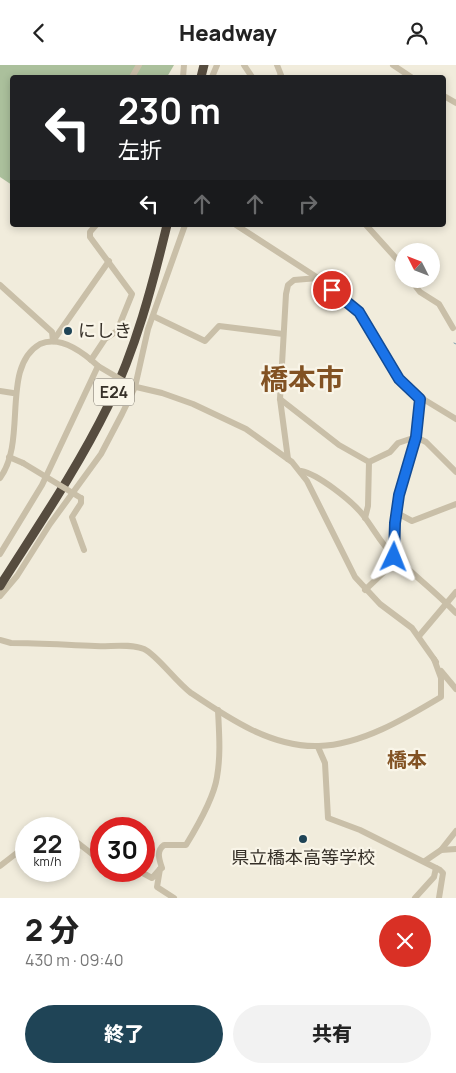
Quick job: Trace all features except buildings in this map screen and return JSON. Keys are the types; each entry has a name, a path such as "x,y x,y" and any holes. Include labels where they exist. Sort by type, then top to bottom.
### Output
{"highway":[{"name":"E24","path":"0,586 58,497 109,404 141,323 166,227"}],"street":[{"path":"393,65 408,75"},
{"path":"91,359 105,339 117,331 132,294 90,237 90,232 94,227"},
{"path":"0,596 17,576 50,524 101,454 134,387 148,329 184,227"},
{"path":"239,227 318,279 359,312 399,379 420,399 456,419"},
{"path":"368,227 395,257"},
{"path":"0,477 9,457 14,378 23,357 32,348 53,341 109,261"},
{"path":"288,459 280,399 283,334 288,285 294,279 318,279"},
{"path":"0,285 52,332 53,341"},
{"path":"417,288 439,304 453,328"},
{"path":"153,316 205,341 220,326 283,334"},
{"path":"53,341 65,345 91,359 98,366 134,387 162,393 193,404 246,429 288,459 307,481 351,570 365,590 420,636 444,676 456,689"},
{"path":"0,554 42,485 98,366"},
{"path":"0,391 13,393"},
{"path":"280,399 339,445 370,462"},
{"path":"365,590 386,570 394,557 399,495 416,437 420,399"},
{"path":"370,462 390,453 398,443 416,437"},
{"path":"416,437 431,447 456,472"},
{"path":"9,457 23,463 81,498 81,503 72,517 84,550"},
{"path":"365,518 368,506 370,462"},
{"path":"300,471 309,473 341,495 365,518 394,557 456,613"},
{"path":"397,513 412,521 456,504"},
{"path":"420,636 456,592"},
{"path":"0,639 11,643 120,645 145,650 175,680 218,710 259,734 301,745 318,747 349,741 382,729 441,698 441,677 434,659"},
{"path":"174,898 157,887 162,867 158,854 164,845 186,845 196,829 217,779 220,749 218,710"},
{"path":"318,747 325,763 328,817 425,861 443,873 439,898"},
{"path":"425,861 441,850 456,831"},
{"path":"80,845 90,852"},
{"path":"441,850 456,849"},
{"path":"0,867 15,854"},
{"path":"416,898 434,877 436,868"},
{"path":"155,874 160,869"}],"green space":[{"path":"0,65 174,65 168,75 10,75 10,184 0,177"}],"place":[{"name":"にしき","path":"68,331"},
{"name":"県立橋本高等学校","path":"303,839"}],"district":[{"name":"橋本市","path":"302,379"},
{"name":"橋本","path":"407,760"}],"route":[{"path":"332,290 359,312 399,379 420,399 416,437 399,495 395,523 396,547 394,557"}]}
